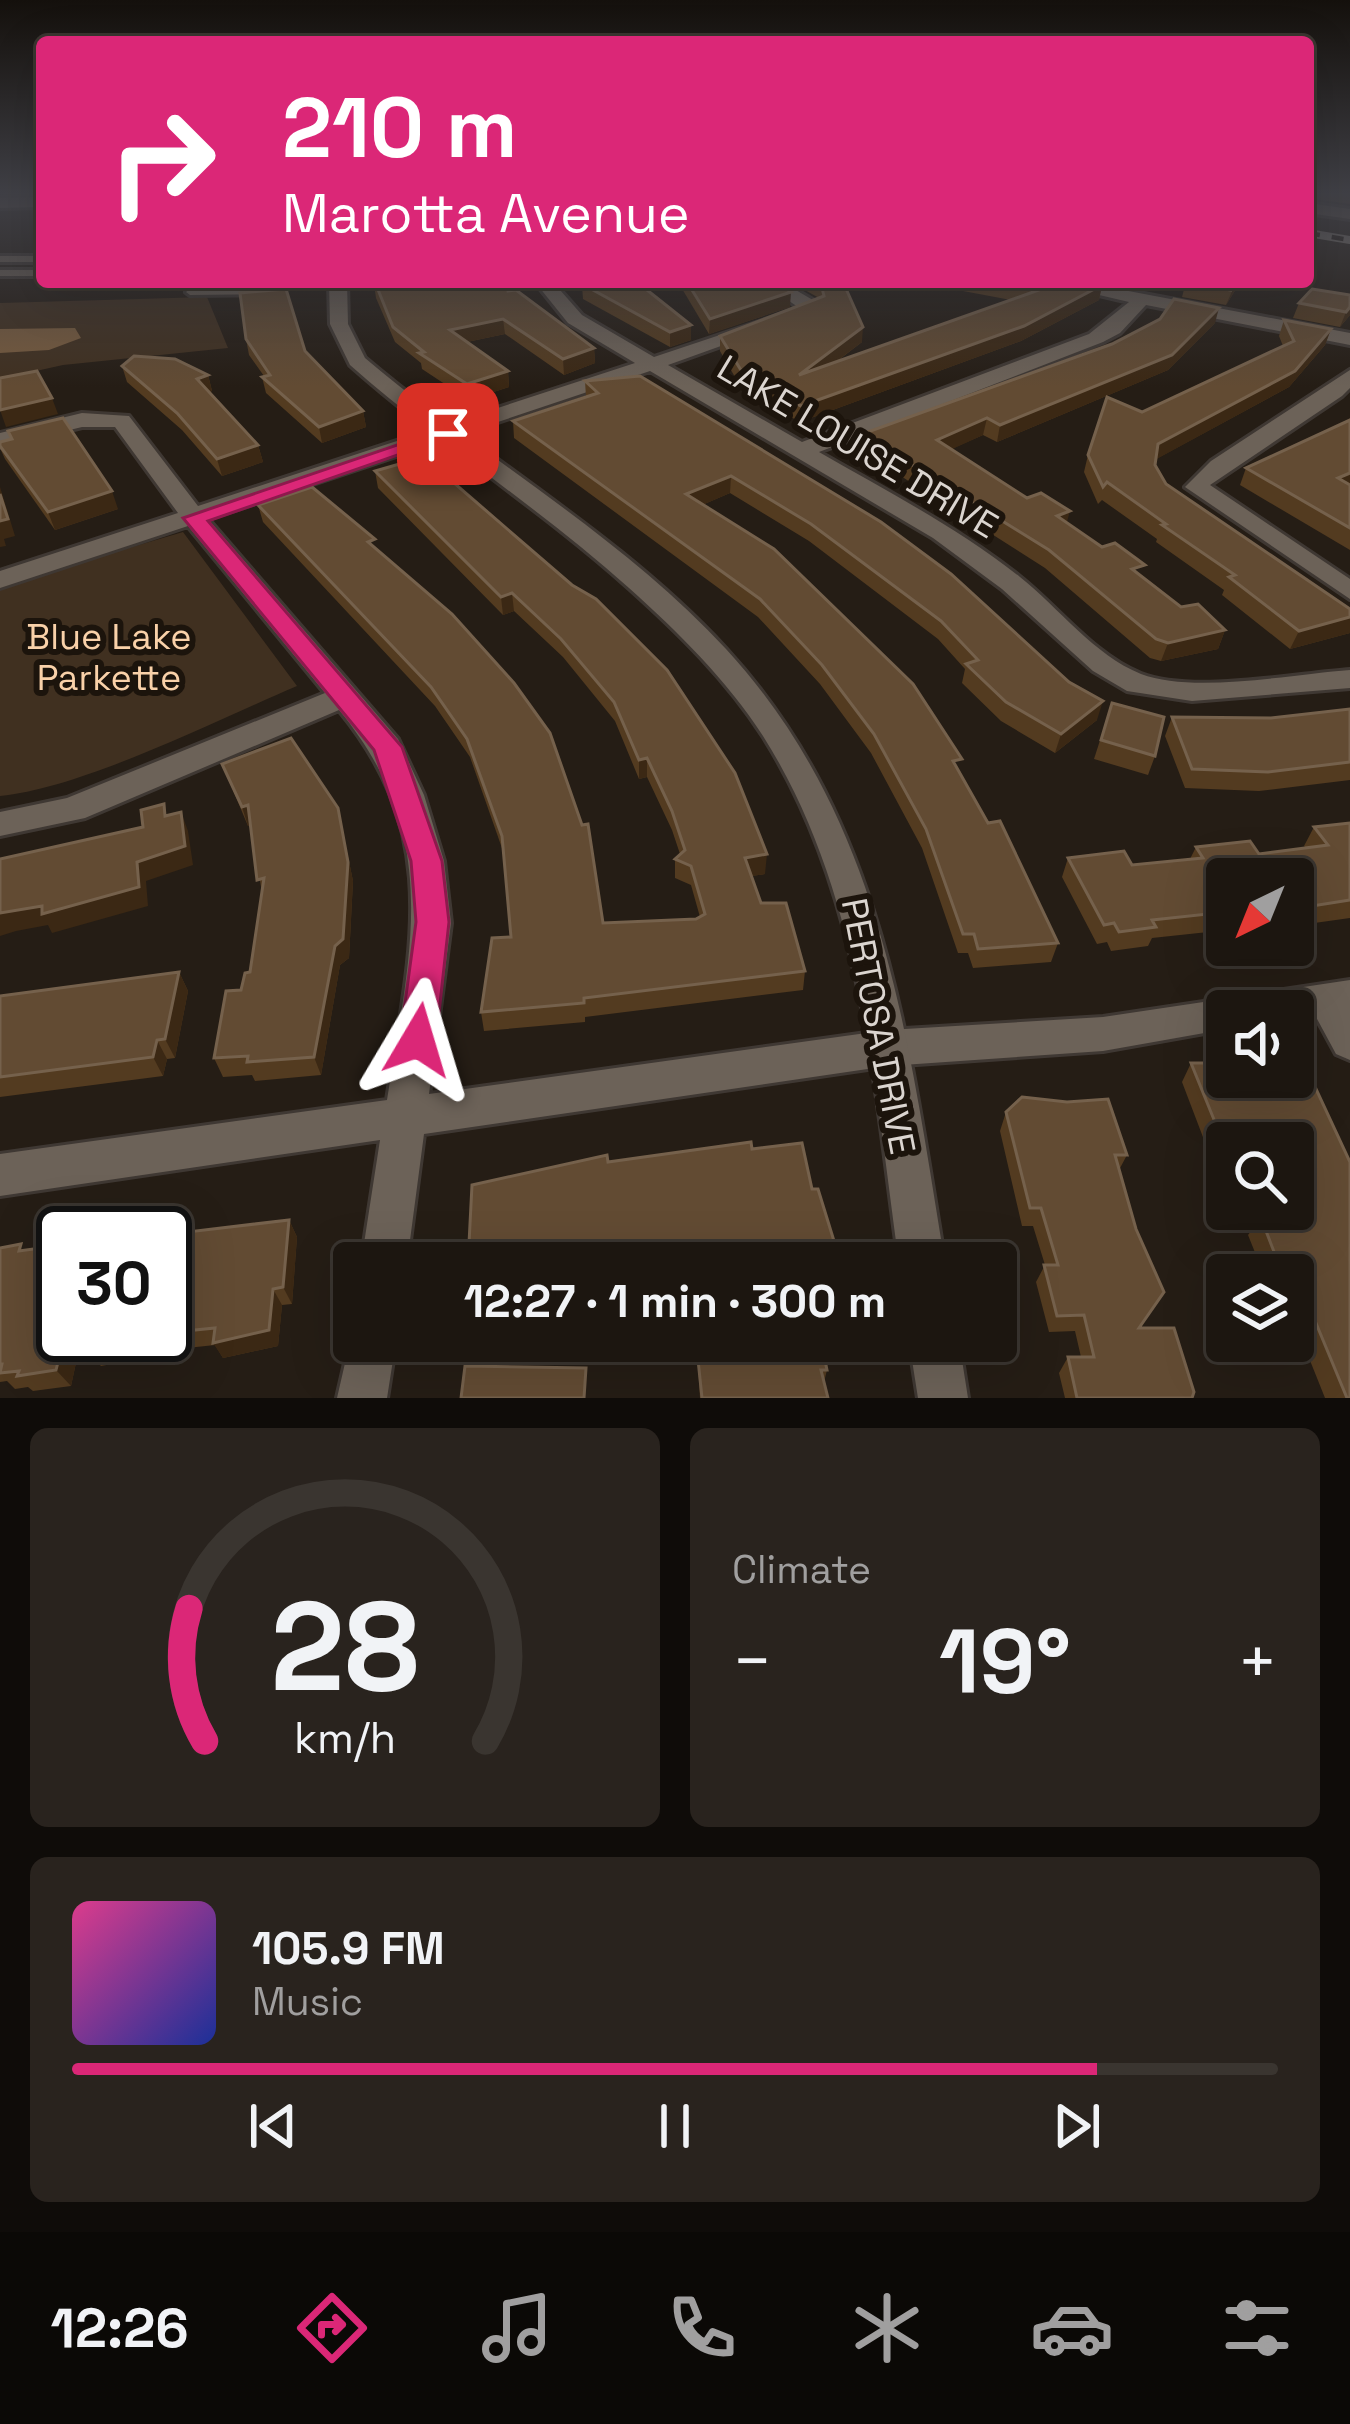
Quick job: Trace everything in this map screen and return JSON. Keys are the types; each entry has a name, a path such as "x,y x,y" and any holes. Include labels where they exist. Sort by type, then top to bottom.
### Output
{"street":[{"name":"PERTOSA DRIVE","path":"338,288 338,324 358,362 638,582 750,692 796,756 832,828 866,924 919,1242"},
{"name":"LAKE LOUISE DRIVE","path":"549,288 575,320 964,548 1102,665 1137,684 1192,691 1350,679"},
{"path":"0,580 448,434 811,307 780,288"},
{"path":"1084,288 1350,339"},
{"path":"800,451 1096,338 1113,329 1142,299"},
{"path":"1350,376 1319,408 1209,469 1196,487 1350,591"},
{"path":"0,440 82,420 121,421 194,518 388,747 427,861 433,922 387,1242"},
{"path":"0,824 73,808 342,697"},
{"path":"1339,998 1350,1042"},
{"path":"0,1175 888,1048 1103,1034 1206,1016"},
{"path":"362,1398 368,1362"},
{"path":"937,1362 943,1398"}],"lane":[{"path":"0,259 36,259"},
{"path":"0,273 36,273"},
{"path":"190,292 268,288"}],"green space":[{"path":"207,297 228,348 63,365 0,379 0,303"},
{"name":"Blue Lake Parkette","path":"183,532 297,686 109,767 0,796 0,586"}],"shaded area":[{"path":"75,328 81,338 49,350 0,353 0,329"}],"building":[{"path":"377,288 507,288 594,348 563,359 503,319 450,330 508,371 467,384 419,353 424,352 393,327"},
{"path":"589,288 645,288 691,325 670,332"},
{"path":"691,288 785,288 791,292 710,319"},
{"path":"822,288 846,288 863,327 799,375 1039,290 1028,288 1096,288 1024,326 801,406 744,375 720,336 824,296"},
{"path":"286,289 305,351 363,411 319,427 262,377 270,375 246,339 240,293"},
{"path":"1312,289 1350,295 1350,307 1346,312 1299,303"},
{"path":"1174,299 1219,308 1172,355 1000,425 987,418 937,440 1027,498 1041,493 1070,511 1057,516 1102,547 1115,543 1145,565 1132,569 1181,607 1198,604 1225,630 1168,643 1156,639 1049,550 862,434 1112,344 1160,319"},
{"path":"1284,320 1331,329 1295,371 1158,444 1155,465 1166,484 1350,609 1350,617 1299,631 1229,577 1235,575 1162,525 1166,524 1107,482 1103,487 1088,455 1107,397 1142,412 1294,341"},
{"path":"134,356 175,359 208,375 197,379 258,445 217,459 177,413 122,366"},
{"path":"37,371 52,398 0,410 0,378"},
{"path":"640,376 881,522 951,574 1069,682 1103,701 1061,734 1006,702 966,664 978,660 941,621 811,524 731,476 686,494 774,549 913,684 962,759 953,761 988,823 1000,821 1058,943 978,949 974,934 963,934 926,829 874,734 822,665 760,599 513,421 598,393 585,381"},
{"path":"63,418 112,491 48,512 0,442 12,439 8,431"},
{"path":"1350,420 1350,473 1338,478 1350,485 1350,528 1246,468"},
{"path":"424,457 572,585 596,599 667,670 735,773 767,854 745,858 761,903 786,903 805,971 584,998 584,1003 481,1012 492,938 511,937 502,836 467,739 431,687 258,505 312,487 375,539 368,542 452,614 514,683 550,733 582,825 588,824 603,923 696,919 705,914 691,866 675,859 685,850 672,811 647,758 639,760 614,702 561,639 512,593 501,597 375,471"},
{"path":"0,494 8,519 0,521"},
{"path":"1112,703 1164,717 1155,756 1101,740"},
{"path":"1350,709 1350,762 1268,772 1192,769 1172,717 1271,718"},
{"path":"291,738 338,808 348,862 343,939 335,946 314,1057 247,1062 248,1056 214,1058 226,991 241,990 245,973 250,972 264,878 257,880 248,805 242,807 222,764"},
{"path":"164,804 165,816 181,812 185,846 137,862 139,887 42,914 42,906 0,913 0,859 143,827 141,810"},
{"path":"1350,823 1350,900 1314,906 1314,858 1206,858 1206,914 1152,920 1156,927 1119,932 1114,923 1104,925 1068,858 1124,851 1132,865 1203,858 1196,847 1250,841 1259,854 1328,845 1314,827"},
{"path":"179,972 165,1039 157,1040 153,1057 0,1077 0,996"},
{"path":"1191,1063 1206,1063 1206,1098 1314,1098 1314,1085 1350,1162 1350,1398 1314,1318 1314,1254 1275,1254 1266,1230 1314,1230 1314,1122 1215,1122"},
{"path":"1022,1097 1067,1102 1108,1099 1127,1155 1115,1155 1136,1229 1164,1292 1139,1328 1174,1328 1192,1398 1077,1398 1068,1357 1094,1357 1084,1315 1057,1316 1044,1265 1058,1265 1041,1208 1030,1208 1006,1112"},
{"path":"751,1142 752,1149 802,1143 812,1189 818,1189 834,1241 469,1242 472,1185 607,1155 608,1162"},
{"path":"289,1220 283,1287 273,1289 269,1330 213,1343 215,1328 192,1330 192,1231"},
{"path":"21,1244 19,1251 36,1249 36,1362 58,1362 56,1370 17,1376 19,1371 0,1373 0,1248"},
{"path":"698,1362 825,1362 827,1370 821,1370 828,1398 702,1398"},
{"path":"465,1366 586,1368 584,1398 461,1398"}],"route":[{"path":"418,1040 433,922 427,861 388,747 194,518 448,434"}]}
